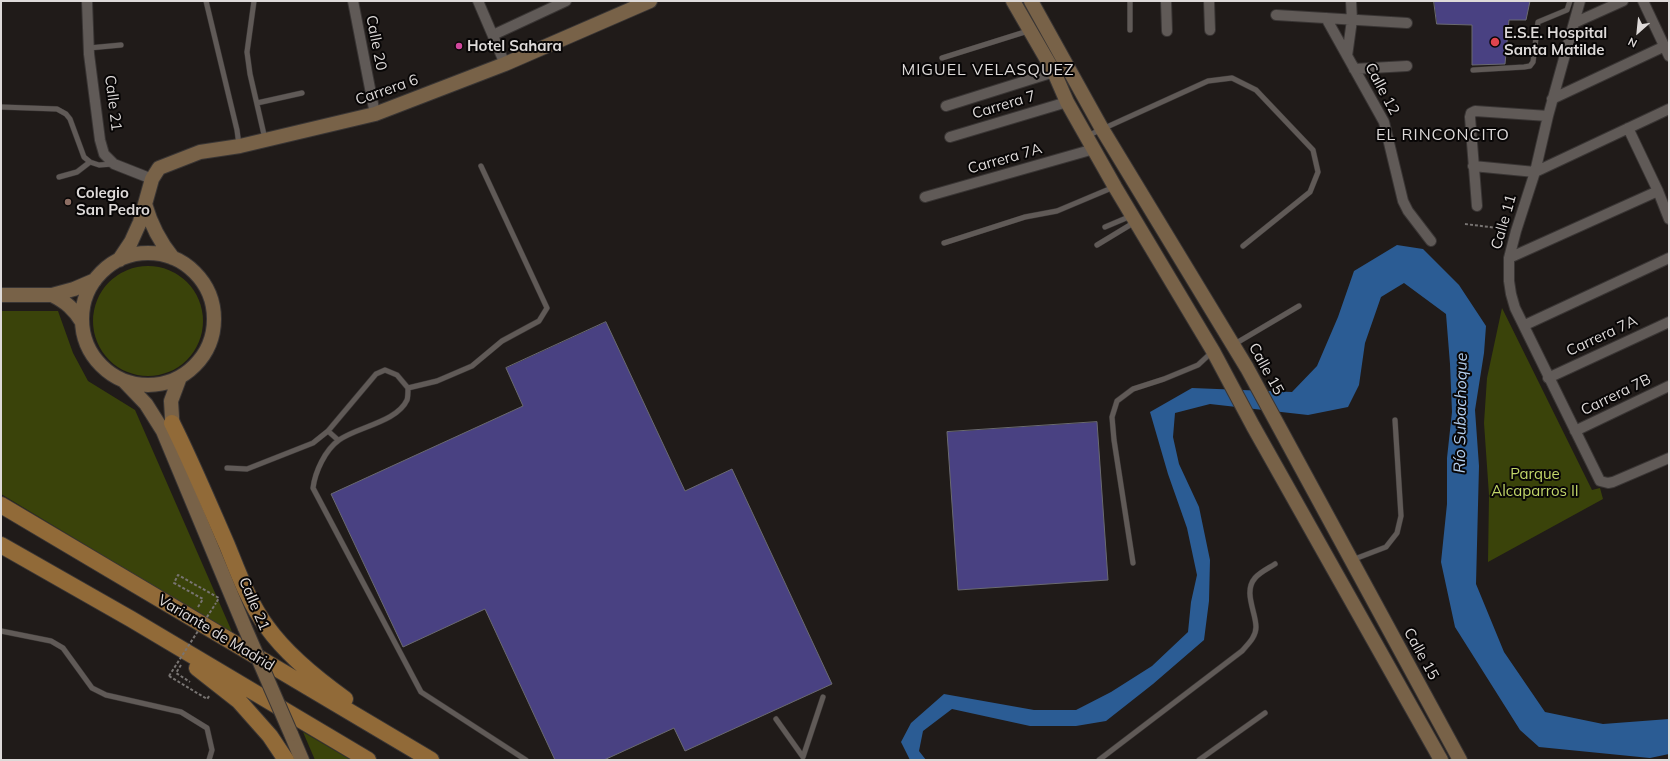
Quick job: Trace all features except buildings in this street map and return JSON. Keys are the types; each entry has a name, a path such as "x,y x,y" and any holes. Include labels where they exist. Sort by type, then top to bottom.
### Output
{"main road":[{"path":"172,423 191,460 241,579 266,626 282,645 315,676 431,760"},
{"name":"Variante de Madrid","path":"1,505 431,760"},
{"name":"Variante de Madrid","path":"1,545 131,619 368,760"},
{"path":"131,619 239,702 270,736 286,760"}],"street":[{"name":"Calle 21","path":"87,1 89,48 100,140 104,154 114,164"},
{"name":"Calle 20","path":"353,1 374,114"},
{"path":"478,1 494,35 505,64"},
{"path":"494,35 566,1"},
{"name":"Carrera 6","path":"119,260 134,236 140,222 152,179 159,168 200,152 240,146 374,114 505,64 650,1"},
{"path":"1013,1 1054,72 1067,102 1115,187 1213,351 1332,568 1441,760"},
{"name":"Calle 15","path":"1031,1 1102,129 1247,368 1460,760"},
{"path":"1166,1 1167,31"},
{"path":"1209,1 1210,30"},
{"path":"1347,56 1352,20 1351,1"},
{"name":"Calle 11","path":"1580,1 1552,100 1535,172 1516,230 1509,258 1511,294 1548,378 1597,477 1604,483 1613,482 1669,458"},
{"path":"1574,23 1623,1"},
{"path":"1552,100 1667,51 1643,1"},
{"path":"1276,15 1407,23"},
{"name":"Calle 12","path":"1326,18 1384,122 1403,201 1408,211 1431,241"},
{"path":"1354,69 1407,66"},
{"path":"946,106 1054,72"},
{"name":"Carrera 7","path":"950,137 1067,102"},
{"path":"1473,166 1535,172 1669,109"},
{"path":"1477,206 1470,117 1472,113 1475,111 1548,116"},
{"path":"1628,128 1658,191 1669,219"},
{"name":"Carrera 7A","path":"925,197 1094,149"},
{"path":"114,164 152,179"},
{"path":"1509,258 1658,191"},
{"path":"145,201 153,228 160,241 173,258"},
{"path":"136,254 155,254 173,258 189,268 202,281 210,298 214,316 212,334 206,352 195,366 180,377 162,384 142,385 124,381 110,374 99,364 90,351 84,337 82,322 83,307 87,293 95,280 106,268 119,260 136,254"},
{"path":"1525,325 1669,258"},
{"path":"1,295 52,295 74,289 95,280"},
{"path":"52,295 70,306 77,313 82,322"},
{"name":"Carrera 7A","path":"1548,378 1669,322"},
{"path":"1213,351 1233,345"},
{"name":"Calle 21","path":"175,461 171,401 174,389 180,377"},
{"name":"Calle 21","path":"124,381 146,404 163,431 302,760"},
{"name":"Carrera 7B","path":"1575,431 1669,386"},
{"path":"1332,568 1351,561"}],"lane":[{"path":"206,1 240,146"},
{"path":"254,1 247,52 265,140"},
{"path":"1130,1 1130,30"},
{"path":"1473,70 1530,66 1533,62 1538,22 1567,10 1570,1"},
{"path":"942,58 1029,30"},
{"path":"89,48 121,45"},
{"path":"1087,136 1208,81 1232,78 1256,90 1313,150 1318,172 1310,192 1243,246"},
{"path":"257,103 302,93"},
{"path":"1,107 56,109 66,114 70,119 84,158 99,165 114,164"},
{"path":"59,177 76,172 90,162"},
{"path":"408,388 437,381 472,366 502,342 539,321 547,308 481,166"},
{"path":"944,243 1025,217 1058,211 1115,187"},
{"path":"1105,227 1134,218"},
{"path":"1097,245 1134,218"},
{"path":"1233,345 1299,306"},
{"path":"1133,563 1114,440 1112,417 1117,401 1132,389 1164,379 1198,365 1213,351"},
{"path":"227,468 247,469 313,443 328,431 376,374 385,370 397,375 408,388 407,400 398,412 338,440 324,458 315,475 313,488 421,692 526,760"},
{"path":"1351,561 1386,547 1397,533 1401,516 1395,420"},
{"path":"328,431 338,440"},
{"path":"1099,760 1247,646 1251,641 1256,628 1250,592 1252,584 1255,578 1275,564"},
{"path":"1,631 51,641 63,648 92,688 106,695 181,712 207,728 212,750 210,760"},
{"path":"803,759 824,697"},
{"path":"1199,760 1265,713"},
{"path":"776,719 803,759"}],"path":[{"path":"1465,224 1516,230"},
{"path":"192,618 203,599 174,583 178,575 219,598 169,676 207,699 210,694"},
{"path":"185,659 176,673 196,686"}],"green space":[{"path":"148,266 169,270 187,282 199,300 203,321 199,342 187,360 169,372 148,376 127,372 109,360 97,342 93,321 97,300 109,282 127,270"},
{"name":"Parque Alcaparros II","path":"1502,308 1592,490 1600,488 1603,499 1488,562 1489,495 1484,423 1487,378"},
{"path":"1,311 58,311 73,353 88,381 135,410 233,634 1,494"},
{"path":"303,732 351,760 315,760"}],"water":[{"name":"Río Subachoque","path":"1397,245 1423,249 1459,285 1486,326 1484,353 1475,410 1479,466 1476,584 1504,652 1545,712 1603,724 1669,719 1669,754 1650,758 1539,747 1520,730 1455,627 1441,562 1447,504 1447,458 1452,412 1446,314 1404,283 1381,297 1365,343 1359,385 1348,407 1308,415 1210,404 1175,413 1173,437 1179,464 1199,507 1210,560 1209,601 1204,640 1153,684 1106,721 1076,726 1030,726 952,709 923,731 919,751 926,760 910,760 901,742 911,723 944,694 1034,710 1076,710 1111,692 1152,666 1188,632 1191,602 1197,575 1187,528 1168,474 1150,412 1192,388 1292,392 1317,366 1338,317 1354,271"}],"place":[{"name":"E.S.E. Hospital Santa Matilde","path":"1495,42"},
{"name":"Hotel Sahara","path":"459,46"},
{"name":"Colegio San Pedro","path":"68,202"}],"district":[{"name":"MIGUEL VELASQUEZ","path":"988,70"},
{"name":"EL RINCONCITO","path":"1443,135"}]}
